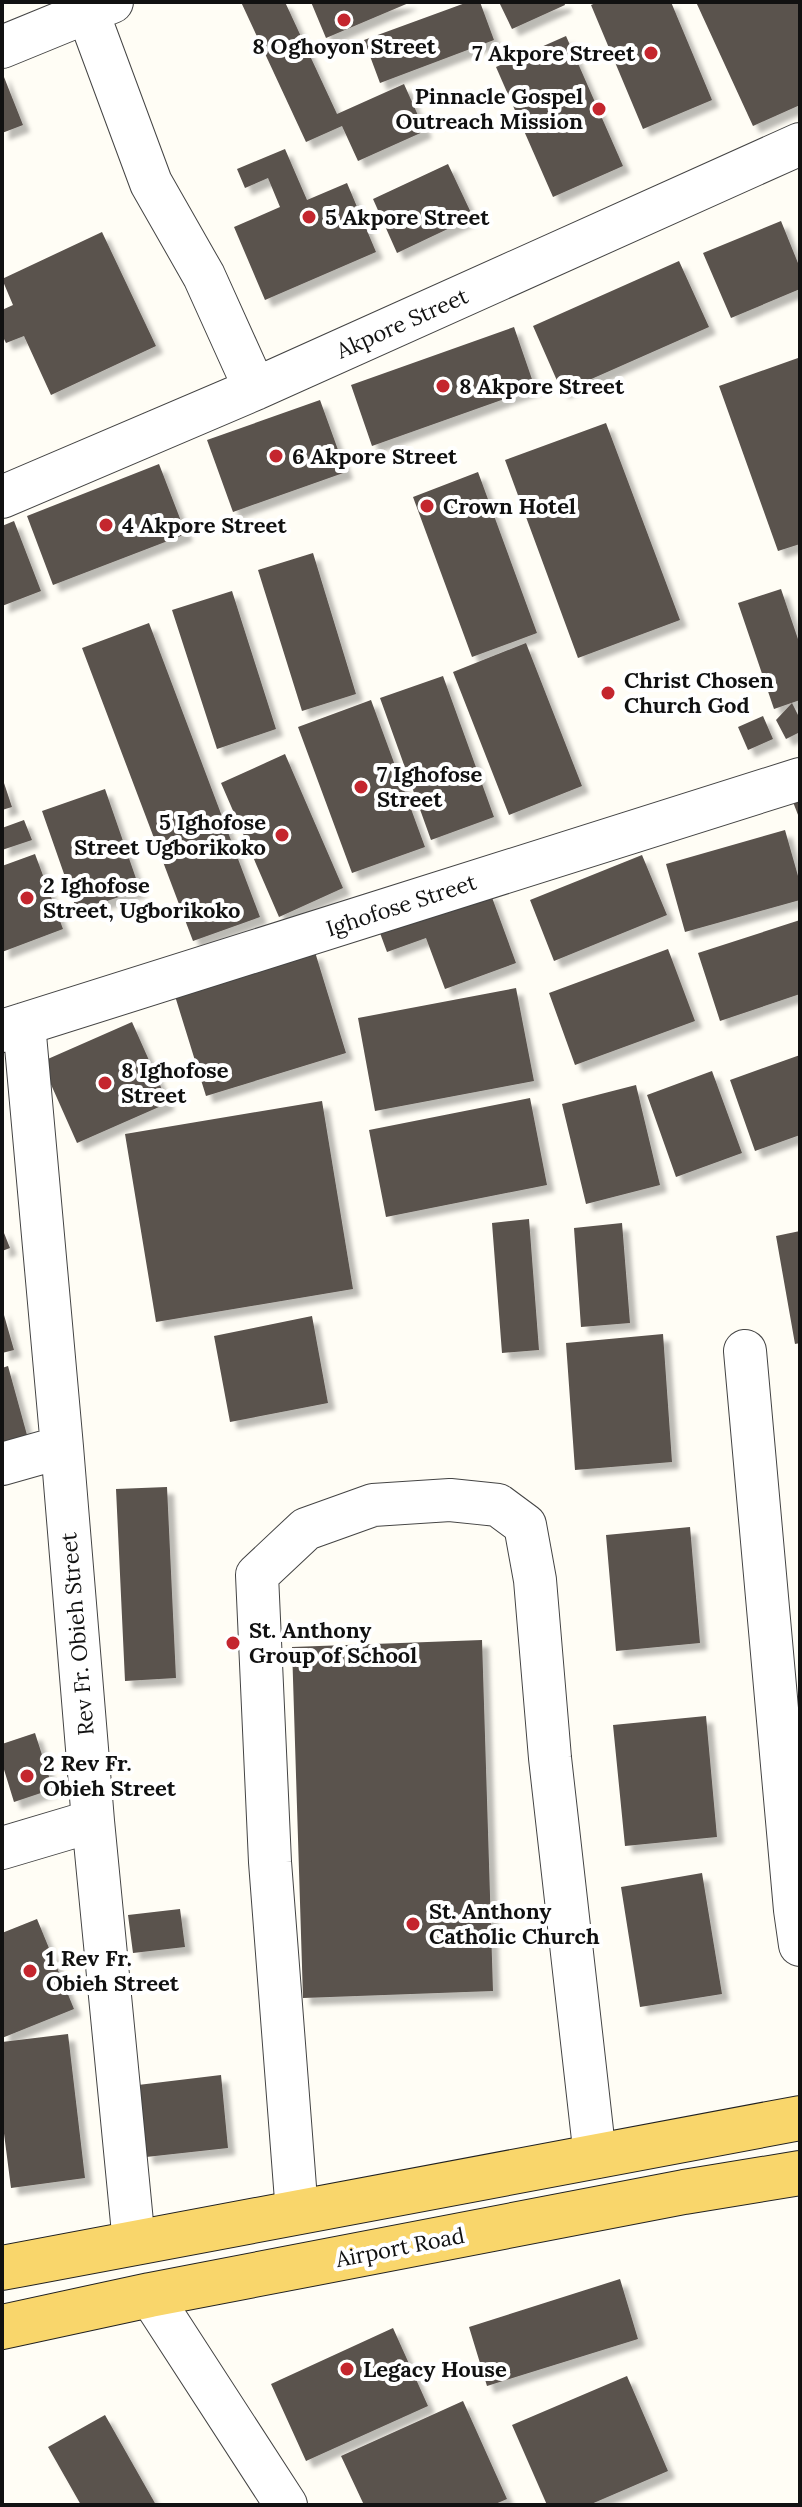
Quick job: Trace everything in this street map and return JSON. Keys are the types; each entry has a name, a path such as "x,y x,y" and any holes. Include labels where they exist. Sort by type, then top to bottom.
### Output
{"main road":[{"path":"2,2268 800,2118"},
{"name":"Airport Road","path":"2,2327 150,2295 684,2192 800,2173"}],"street":[{"path":"2,47 100,7 151,183 204,276 255,389"},
{"name":"Akpore Street","path":"2,497 255,389 800,144"},
{"name":"Ighofose Street","path":"13,1027 800,779"},
{"name":"Rev Fr. Obieh Street","path":"13,1027 62,1447 93,1821 134,2243"},
{"path":"745,1351 800,1945"},
{"path":"2,1464 62,1447"},
{"path":"297,2213 270,1862 257,1575 306,1529 373,1505 450,1500 498,1505 525,1525 535,1580 550,1758 595,2157"},
{"path":"2,1848 93,1821"},
{"path":"150,2295 286,2505"}],"building":[{"path":"241,2 285,2 337,114 404,84 425,131 358,161 342,126 306,142"},
{"name":"8 Oghoyon Street","path":"311,2 411,2 326,38"},
{"path":"468,2 480,2 494,40 380,83 364,40"},
{"path":"499,2 564,2 565,5 512,29"},
{"name":"7 Akpore Street","path":"598,2 671,2 712,100 643,129 591,5"},
{"path":"696,2 800,2 800,105 753,126"},
{"path":"566,36 623,166 553,197 496,67"},
{"path":"2,72 23,125 2,133"},
{"name":"5 Akpore Street","path":"285,149 307,200 347,183 376,252 265,300 234,227 280,207 268,178 245,188 237,169"},
{"path":"448,164 473,217 397,253 373,199"},
{"path":"781,221 800,268 800,289 731,318 703,253"},
{"path":"102,232 156,346 51,395 24,336 6,343 2,335 2,310 13,305 2,279"},
{"path":"679,261 709,327 562,392 533,326"},
{"name":"8 Akpore Street","path":"514,327 535,388 372,446 351,385"},
{"path":"798,358 800,544 778,551 719,386"},
{"name":"6 Akpore Street","path":"320,400 346,472 233,512 207,440"},
{"path":"606,423 680,620 578,658 505,460"},
{"name":"4 Akpore Street","path":"159,464 186,534 53,585 27,516"},
{"path":"478,472 537,633 472,657 413,497"},
{"path":"14,521 41,591 2,606 2,526"},
{"path":"313,553 356,694 302,711 258,570"},
{"path":"781,589 800,645 800,700 774,709 738,603"},
{"path":"232,591 276,729 217,749 172,610"},
{"path":"149,623 260,917 193,941 82,648"},
{"path":"526,643 582,786 509,815 453,672"},
{"path":"443,676 494,817 431,840 380,698"},
{"name":"7 Ighofose Street","path":"371,700 425,847 352,873 298,727"},
{"path":"792,703 800,719 800,732 786,739 776,720"},
{"path":"763,716 773,739 748,750 738,727"},
{"name":"5 Ighofose Street Ugborikoko","path":"285,754 343,888 279,917 221,783"},
{"path":"2,777 12,807 2,810"},
{"path":"105,789 140,890 77,911 42,811"},
{"path":"800,799 800,820 793,802"},
{"path":"24,820 32,840 2,850 2,828"},
{"path":"785,830 800,883 800,900 685,932 666,864"},
{"name":"2 Ighofose Street, Ugborikoko","path":"35,854 63,929 2,952 2,866"},
{"path":"642,855 667,915 554,961 530,900"},
{"path":"490,892 516,963 445,989 426,938 387,952 380,933"},
{"path":"800,920 800,994 720,1021 698,953"},
{"path":"668,949 695,1021 575,1065 549,993"},
{"path":"315,952 346,1053 206,1096 175,996"},
{"path":"516,988 534,1081 375,1111 358,1018"},
{"name":"8 Ighofose Street","path":"132,1022 168,1103 77,1143 41,1062"},
{"path":"800,1055 800,1135 755,1151 730,1080"},
{"path":"712,1071 742,1153 676,1177 647,1095"},
{"path":"636,1085 660,1185 586,1204 562,1104"},
{"path":"530,1098 547,1185 386,1217 369,1130"},
{"path":"322,1101 353,1289 156,1322 125,1134"},
{"path":"529,1219 539,1350 502,1353 492,1223"},
{"path":"622,1223 630,1323 581,1327 574,1228"},
{"path":"2,1228 10,1248 2,1251"},
{"path":"800,1231 800,1343 795,1344 776,1236"},
{"path":"2,1308 14,1350 2,1353"},
{"path":"312,1316 328,1403 230,1422 214,1336"},
{"path":"663,1334 672,1462 575,1470 566,1343"},
{"path":"8,1366 27,1435 2,1442 2,1368"},
{"path":"167,1487 176,1678 125,1681 116,1489"},
{"path":"690,1527 700,1643 616,1651 606,1535"},
{"path":"482,1640 493,1991 303,1998 292,1647"},
{"path":"706,1716 717,1837 625,1846 613,1725"},
{"name":"2 Rev Fr. Obieh Street","path":"35,1733 53,1789 14,1802 2,1763 2,1744"},
{"path":"702,1873 722,1994 640,2007 621,1887"},
{"path":"180,1909 185,1947 133,1953 128,1915"},
{"name":"1 Rev Fr. Obieh Street","path":"37,1919 74,2009 2,2038 2,1933"},
{"path":"68,2034 85,2178 11,2188 2,2118 2,2042"},
{"path":"221,2075 228,2148 146,2157 138,2085"},
{"path":"620,2279 638,2339 487,2386 469,2327"},
{"path":"393,2328 428,2406 306,2461 271,2384"},
{"path":"627,2376 668,2471 589,2505 547,2505 512,2425"},
{"path":"463,2401 507,2499 493,2505 364,2505 341,2456"},
{"path":"105,2415 156,2505 81,2505 48,2447"}],"place":[{"name":"8 Oghoyon Street","path":"344,20"},
{"name":"7 Akpore Street","path":"651,53"},
{"name":"Pinnacle Gospel Outreach Mission","path":"599,109"},
{"name":"5 Akpore Street","path":"309,217"},
{"name":"8 Akpore Street","path":"443,386"},
{"name":"6 Akpore Street","path":"276,456"},
{"name":"Crown Hotel","path":"427,506"},
{"name":"4 Akpore Street","path":"106,525"},
{"name":"Christ Chosen Church God","path":"608,693"},
{"name":"7 Ighofose Street","path":"361,787"},
{"name":"5 Ighofose Street Ugborikoko","path":"282,835"},
{"name":"2 Ighofose Street, Ugborikoko","path":"27,898"},
{"name":"8 Ighofose Street","path":"105,1083"},
{"name":"St. Anthony Group of School","path":"233,1643"},
{"name":"2 Rev Fr. Obieh Street","path":"27,1776"},
{"name":"St. Anthony Catholic Church","path":"413,1924"},
{"name":"1 Rev Fr. Obieh Street","path":"30,1971"},
{"name":"Legacy House","path":"347,2369"}]}
